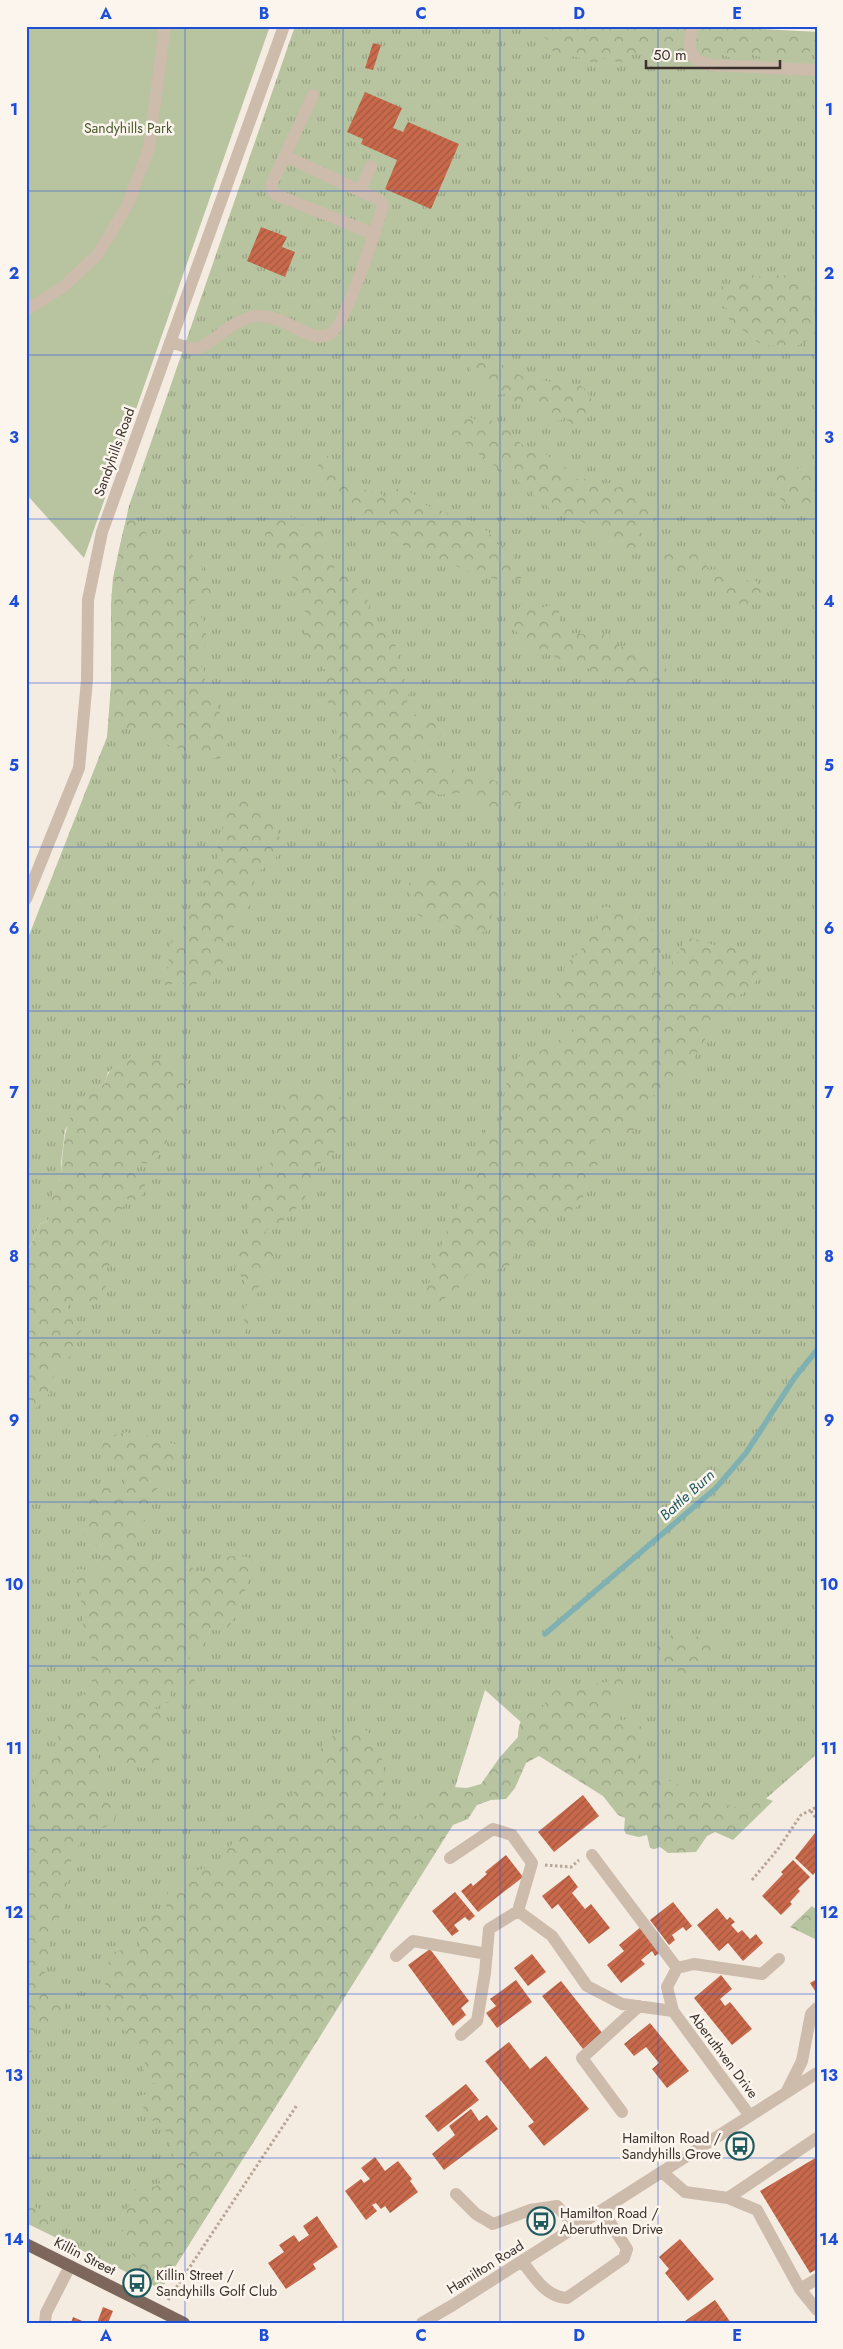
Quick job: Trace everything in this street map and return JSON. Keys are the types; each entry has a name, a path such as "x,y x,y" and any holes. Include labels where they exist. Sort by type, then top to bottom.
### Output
{"main road":[{"name":"Killin Street","path":"26,2244 184,2323"}],"street":[{"path":"26,310 64,288 98,254 127,206 149,148 165,26"},
{"name":"Sandyhills Road","path":"26,899 79,768 87,680 88,600 102,532 284,26"},
{"path":"693,26 691,48 693,58 697,62 711,65 817,70"},
{"path":"313,95 272,183 272,190 277,195 374,234"},
{"path":"170,342 193,349 199,348 236,323 250,317 267,316 288,322 317,336 330,334 343,317 383,205 380,200 285,156"},
{"path":"360,191 371,166"},
{"path":"450,1858 494,1829 512,1835 532,1863 518,1911 489,1929 477,2021 461,2035"},
{"path":"592,1856 677,1968 694,1964 762,1974 779,1959"},
{"name":"Aberuthven Drive","path":"518,1911 552,1936 587,1986 622,2004 673,2011"},
{"path":"396,1956 414,1942 487,1954"},
{"name":"Aberuthven Drive","path":"677,1968 667,1987 673,2011 750,2116"},
{"path":"622,2112 582,2058 639,2006"},
{"path":"786,2093 802,2061 813,2029 811,2014 817,2008"},
{"name":"Hamilton Road","path":"422,2323 817,2074"},
{"path":"728,2198 817,2138"},
{"path":"662,2172 685,2192 728,2198 757,2210 800,2289 817,2310"},
{"path":"456,2194 476,2214 493,2224 530,2210 557,2206 575,2228"},
{"path":"522,2261 548,2293 558,2298 567,2298 624,2258 627,2249 602,2210"},
{"path":"45,2323 46,2313 70,2266"},
{"path":"800,2289 817,2279"}],"path":[{"path":"752,1880 778,1849 802,1815 817,1807"},
{"path":"811,1810 817,1820"},
{"path":"532,1863 571,1867 589,1852 592,1856"},
{"path":"160,2311 297,2105"}],"green space":[{"name":"Sandyhills Park","path":"26,26 270,26 84,558 26,494"},
{"path":"295,26 595,26 817,32 817,1754 738,1823 568,1764 485,1690 435,1852 161,2289 26,2223 26,1341 126,1065 108,1072 105,1083 86,1094 65,1130 61,1175 52,1196 52,1211 48,1221 40,1224 26,1255 26,943 107,737 111,685 111,603 113,578 129,506"},
{"path":"540,26 704,26 817,32 817,49 785,60 776,57 768,59 742,52 731,58 723,55 715,57 702,53 694,60 635,53 621,63 604,58 595,63 559,54 551,50 551,44 542,34"},
{"path":"757,275 770,282 775,276 782,275 817,281 817,339 814,337 793,348 765,345 757,342 731,321 728,309 718,304 715,298 723,284 737,284 745,276"},
{"path":"480,357 488,364 501,364 522,376 556,383 560,387 580,385 592,400 587,408 590,411 588,417 581,424 572,425 565,418 559,421 537,412 534,408 509,398 504,394 497,395 473,378 471,367 473,359"},
{"path":"461,414 479,421 487,419 495,422 499,427 506,428 517,437 520,444 547,455 553,461 566,467 571,473 570,479 591,479 602,484 609,483 617,488 623,486 648,499 657,513 651,525 641,530 642,539 634,550 624,551 615,547 607,542 595,528 570,516 558,514 551,510 540,498 532,495 532,489 525,489 515,477 494,466 450,434 448,428 451,422"},
{"path":"323,455 327,455 340,469 344,468 358,488 379,492 386,499 394,495 396,489 400,488 417,496 426,505 451,514 460,521 469,520 489,532 495,543 505,547 511,555 524,563 528,571 519,580 510,577 505,579 491,578 456,566 451,562 445,563 435,560 430,556 405,547 390,533 365,521 357,512 342,506 335,500 333,493 323,485 322,480 315,472"},
{"path":"807,465 817,466 817,509 806,513 776,495 770,485 772,476 777,471 782,473 786,479 799,467"},
{"path":"284,515 297,519 301,524 323,533 326,550 335,560 334,570 345,573 358,591 366,597 370,605 368,610 372,617 385,629 386,636 395,642 398,659 396,675 411,683 406,706 414,714 443,728 442,734 433,745 411,747 415,753 414,760 424,767 446,766 465,775 494,780 505,787 510,794 517,792 521,795 522,801 517,809 512,811 500,806 494,812 485,810 472,803 464,792 433,794 428,801 420,805 399,804 390,799 382,802 373,795 360,793 351,785 340,781 332,768 338,756 347,756 338,741 336,719 325,692 328,672 315,660 307,646 304,630 307,613 297,600 297,592 301,585 288,573 285,565 285,556 274,550 265,540 268,523 274,517"},
{"path":"127,517 142,524 151,544 147,550 156,554 167,548 175,551 190,552 210,578 213,588 216,590 215,598 207,606 197,599 192,605 207,625 205,629 206,642 198,654 200,656 199,663 204,671 206,688 217,702 218,710 223,718 221,723 225,732 225,739 228,742 225,753 219,759 211,758 204,752 198,752 193,748 188,751 171,747 166,743 159,743 148,733 128,729 110,720 113,593 117,560"},
{"path":"664,543 674,545 675,549 703,552 707,561 707,569 721,570 734,576 738,586 742,586 744,581 754,579 763,589 758,597 753,597 750,605 744,610 734,608 729,604 726,594 713,587 709,577 705,578 701,572 689,576 658,556 655,549 661,548"},
{"path":"524,603 531,604 535,609 553,605 559,610 559,622 567,629 567,633 583,634 589,637 609,636 619,647 634,649 646,660 652,660 659,666 670,670 674,679 665,689 646,690 641,686 629,690 621,689 607,676 596,674 588,668 584,670 577,668 567,660 558,659 548,652 538,652 529,648 518,632 514,631 511,626 520,606"},
{"path":"248,794 281,823 277,834 284,842 273,863 256,873 252,903 236,920 231,937 226,945 226,956 213,982 202,982 189,986 180,981 167,986 161,982 164,971 172,965 168,956 170,945 176,935 184,929 183,926 189,919 189,910 200,901 214,896 204,887 203,883 219,855 218,845 224,819 234,803"},
{"path":"461,875 493,875 504,883 503,901 499,909 492,915 488,930 477,933 469,932 461,930 449,922 426,919 415,912 408,885 411,880 426,877 449,880"},
{"path":"600,907 620,909 630,913 656,933 664,952 656,961 653,973 671,966 673,956 680,950 684,941 692,938 715,945 730,945 741,948 759,974 758,978 737,998 712,1032 708,1034 689,1067 659,1093 648,1098 648,1105 633,1131 628,1134 611,1134 593,1141 600,1148 601,1159 596,1167 597,1176 575,1209 566,1212 561,1208 556,1208 534,1242 528,1245 514,1246 513,1260 508,1267 487,1272 479,1269 466,1276 459,1288 435,1304 426,1300 424,1294 430,1281 433,1257 446,1238 448,1217 464,1203 458,1195 460,1176 469,1171 484,1170 477,1159 477,1151 480,1144 484,1141 483,1132 487,1126 502,1120 506,1086 516,1060 523,1054 541,1051 575,1030 577,1021 560,1012 555,1000 563,979 564,969 568,962 580,952"},
{"path":"131,1056 150,1061 165,1059 178,1067 188,1083 184,1104 186,1114 180,1123 167,1122 163,1132 167,1137 167,1145 159,1151 158,1157 150,1164 135,1162 134,1170 136,1175 145,1184 144,1193 137,1200 127,1199 119,1215 108,1243 116,1259 109,1266 100,1269 104,1276 106,1289 94,1304 85,1306 79,1299 68,1302 67,1315 80,1322 82,1327 80,1335 66,1363 49,1381 51,1390 44,1403 32,1410 30,1421 26,1424 26,1255 40,1224 48,1221 53,1191 61,1175 66,1131 78,1103 91,1090 105,1083 109,1072"},
{"path":"314,1089 324,1090 348,1101 350,1109 347,1126 332,1141 336,1150 329,1160 320,1163 312,1185 300,1204 285,1219 265,1231 274,1249 273,1260 270,1269 259,1285 243,1338 239,1339 237,1332 244,1321 243,1311 249,1301 248,1290 244,1280 235,1269 234,1261 242,1238 250,1229 248,1212 250,1197 262,1168 270,1165 276,1123 287,1113 281,1104 284,1096 289,1090 306,1094"},
{"path":"127,1432 136,1437 160,1434 169,1443 175,1444 179,1451 176,1460 164,1468 162,1480 156,1490 149,1494 149,1514 144,1521 134,1525 138,1535 134,1544 142,1555 155,1559 161,1564 182,1564 204,1572 209,1566 223,1558 230,1556 246,1557 260,1565 259,1573 253,1580 249,1578 236,1615 228,1627 223,1630 211,1630 201,1649 181,1664 191,1671 196,1684 182,1689 170,1687 171,1701 154,1708 161,1713 164,1719 160,1729 166,1739 162,1754 156,1763 148,1767 129,1765 98,1750 102,1778 97,1793 110,1800 117,1813 113,1822 106,1827 88,1827 80,1844 73,1852 66,1888 65,1906 52,1931 43,1984 60,1995 64,2003 63,2013 54,2024 36,2026 36,2047 26,2059 26,1841 28,1839 26,1813 32,1810 36,1790 35,1782 43,1766 54,1756 60,1726 65,1717 78,1707 81,1696 104,1667 91,1658 89,1643 84,1636 80,1588 69,1579 69,1575 73,1570 82,1569 101,1576 99,1563 101,1557 107,1552 88,1540 84,1534 92,1514 86,1505 87,1496 103,1485 115,1488 125,1486 126,1476 107,1458 102,1448 105,1437"},
{"path":"673,1634 682,1634 689,1641 698,1636 716,1640 719,1646 715,1654 704,1662 697,1673 691,1677 676,1669 661,1668 651,1664 651,1658 655,1650"},
{"path":"615,1675 625,1677 632,1684 625,1697 617,1698 610,1712 618,1716 620,1720 632,1719 644,1729 647,1738 638,1748 638,1761 648,1761 670,1781 707,1798 735,1807 762,1797 773,1801 733,1840 715,1832 707,1836 696,1852 668,1853 660,1847 650,1848 647,1835 639,1837 626,1834 624,1830 625,1818 618,1815 603,1796 539,1756 526,1763 515,1788 506,1799 491,1800 477,1805 468,1819 453,1825 161,2289 125,2271 129,2265 138,2264 124,2243 121,2234 125,2227 124,2214 131,2204 132,2194 135,2189 144,2183 154,2187 160,2183 159,2177 168,2162 168,2158 174,2151 170,2145 168,2133 151,2119 138,2096 167,2090 157,2084 147,2082 144,2065 152,2050 135,2045 125,2030 109,2021 105,1987 107,1969 112,1953 121,1950 141,1958 138,1932 155,1908 171,1918 164,1900 173,1886 180,1879 195,1871 225,1864 227,1851 238,1835 239,1826 250,1820 278,1793 290,1799 325,1742 337,1733 358,1727 366,1730 375,1740 384,1765 382,1797 385,1811 410,1813 419,1817 424,1798 436,1786 467,1788 481,1784 500,1757 518,1737 521,1720 524,1716 532,1710 543,1707 555,1691 565,1687 585,1689 589,1684 608,1682"},
{"path":"812,1906 817,1910 817,1940 790,1927"},
{"path":"26,2189 32,2196 35,2207 48,2214 50,2219 49,2227 37,2228 26,2223"}],"building":[{"path":"373,43 381,45 373,70 365,68"},
{"path":"365,92 402,108 393,128 403,132 408,122 459,144 431,209 385,189 397,160 361,144 363,139 347,132"},
{"path":"261,227 287,237 282,247 295,252 285,277 247,261"},
{"path":"583,1795 599,1816 554,1852 538,1832"},
{"path":"815,1833 817,1835 817,1871 813,1875 795,1858"},
{"path":"506,1855 523,1877 478,1912 461,1891 471,1883 473,1886 487,1874 485,1872"},
{"path":"793,1860 810,1877 798,1889 800,1891 790,1902 792,1904 781,1915 762,1896 783,1874 781,1872"},
{"path":"569,1875 578,1887 572,1893 585,1909 591,1904 610,1928 589,1944 558,1904 552,1909 542,1896"},
{"path":"455,1892 475,1916 469,1921 465,1917 454,1925 459,1931 452,1936 432,1911"},
{"path":"673,1902 692,1926 686,1931 683,1927 672,1935 675,1940 669,1945 650,1920"},
{"path":"717,1908 727,1920 730,1917 735,1922 731,1925 738,1933 742,1930 750,1939 756,1934 763,1943 743,1961 728,1943 719,1951 697,1925"},
{"path":"642,1926 662,1951 655,1956 652,1951 641,1960 645,1964 621,1983 607,1965 624,1951 619,1945"},
{"path":"430,1949 469,2001 461,2008 466,2015 453,2026 408,1965"},
{"path":"532,1954 546,1972 528,1986 514,1968"},
{"path":"721,1975 732,1989 720,1999 725,2006 730,2002 752,2029 732,2045 694,1998"},
{"path":"817,1979 817,1994 810,1983"},
{"path":"516,1980 532,2002 497,2028 486,2013 496,2006 490,1999"},
{"path":"561,1981 603,2034 583,2049 542,1996"},
{"path":"650,2023 689,2071 667,2088 652,2069 659,2063 646,2047 634,2056 624,2044"},
{"path":"509,2042 530,2069 546,2056 589,2109 544,2146 528,2126 534,2122 485,2061"},
{"path":"466,2084 479,2100 438,2132 425,2116"},
{"path":"471,2109 479,2121 487,2115 498,2129 444,2170 432,2154 455,2135 449,2126"},
{"path":"375,2157 385,2171 398,2161 412,2179 410,2181 418,2192 390,2213 385,2206 381,2209 376,2203 372,2205 377,2211 366,2220 345,2191 361,2179 364,2183 370,2179 361,2168"},
{"path":"817,2157 817,2269 810,2273 760,2191"},
{"path":"317,2216 338,2247 313,2264 316,2269 286,2289 268,2263 284,2252 279,2245 294,2235 299,2242 309,2235 303,2226"},
{"path":"680,2239 714,2279 688,2301 665,2273 669,2269 659,2257"},
{"path":"715,2300 731,2323 686,2323 685,2321"},
{"path":"103,2307 113,2311 108,2323 97,2323"},
{"path":"73,2317 87,2323 71,2323"}],"waterway":[{"name":"Battle Burn","path":"545,1634 716,1488 746,1453 795,1377 817,1350"}],"place":[{"name":"Hamilton Road / Sandyhills Grove","path":"740,2146"},
{"name":"Hamilton Road / Aberuthven Drive","path":"541,2221"},
{"name":"Killin Street / Sandyhills Golf Club","path":"137,2283"}]}
